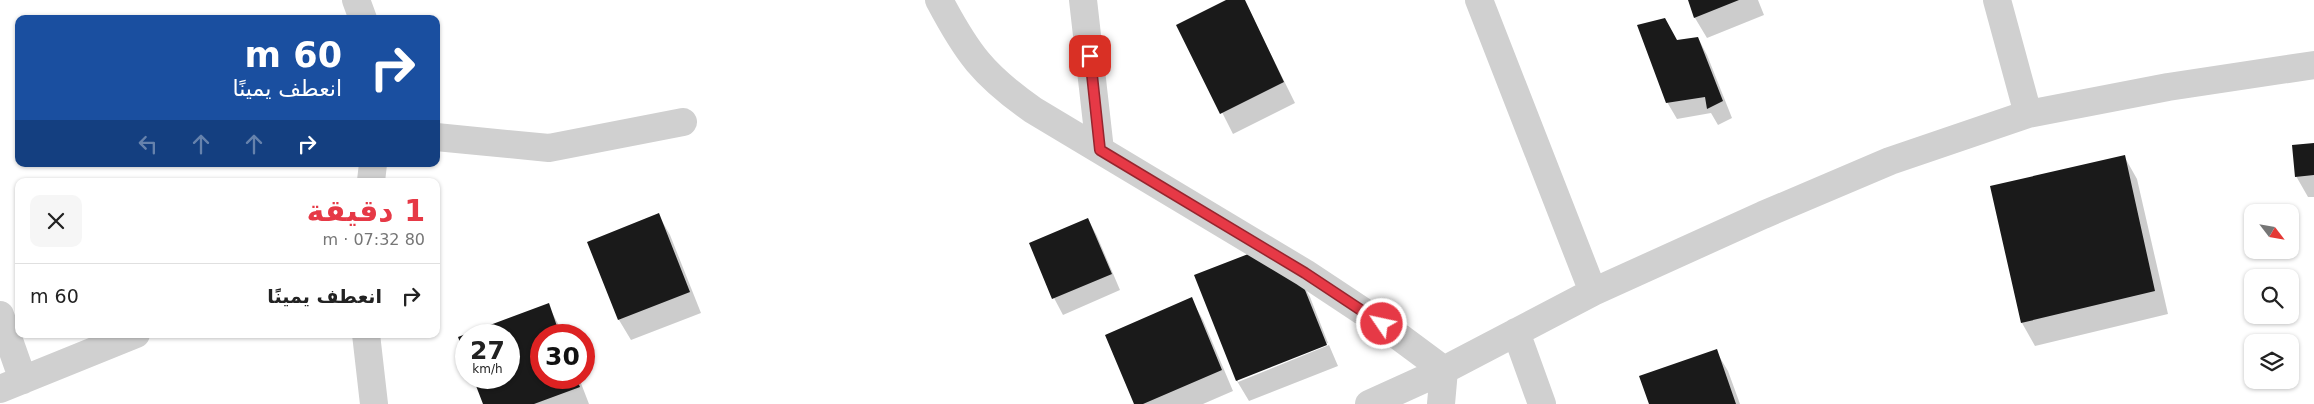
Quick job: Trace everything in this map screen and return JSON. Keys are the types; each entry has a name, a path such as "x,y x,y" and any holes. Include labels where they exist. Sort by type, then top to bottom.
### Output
{"street":[{"path":"356,0 362,15"},
{"path":"939,0 958,36 990,78 1033,110 1305,273 1382,324 1444,370"},
{"path":"1083,0 1100,150"},
{"path":"1479,0 1593,292"},
{"path":"1997,0 2028,114"},
{"path":"1369,404 1444,370 1593,292 1890,161 2028,114 2168,87 2314,65"},
{"path":"440,137 549,148 683,122"},
{"path":"0,316 12,384 126,338"},
{"path":"1516,332 1542,404"},
{"path":"366,338 374,404"},
{"path":"1441,404 1444,370"}],"building":[{"path":"1226,0 1245,0 1284,82 1220,114 1176,25"},
{"path":"1688,0 1739,0 1694,18"},
{"path":"1665,18 1677,40 1698,37 1723,101 1707,109 1705,97 1666,103 1637,25"},
{"path":"2314,143 2314,175 2295,177 2292,145"},
{"path":"2125,155 2155,291 2021,323 1990,186"},
{"path":"659,213 690,292 618,320 587,242"},
{"path":"1088,218 1112,274 1052,299 1029,243"},
{"path":"1256,251 1299,275 1327,345 1236,381 1194,275"},
{"path":"1192,297 1222,370 1143,404 1134,404 1105,335"},
{"path":"549,303 556,324 530,324 530,389 575,389 534,404 483,404 477,389 520,389 520,324 493,324"},
{"path":"1717,349 1736,404 1649,404 1639,376"}],"route":[{"path":"1090,56 1100,150 1305,273 1382,324"}]}
